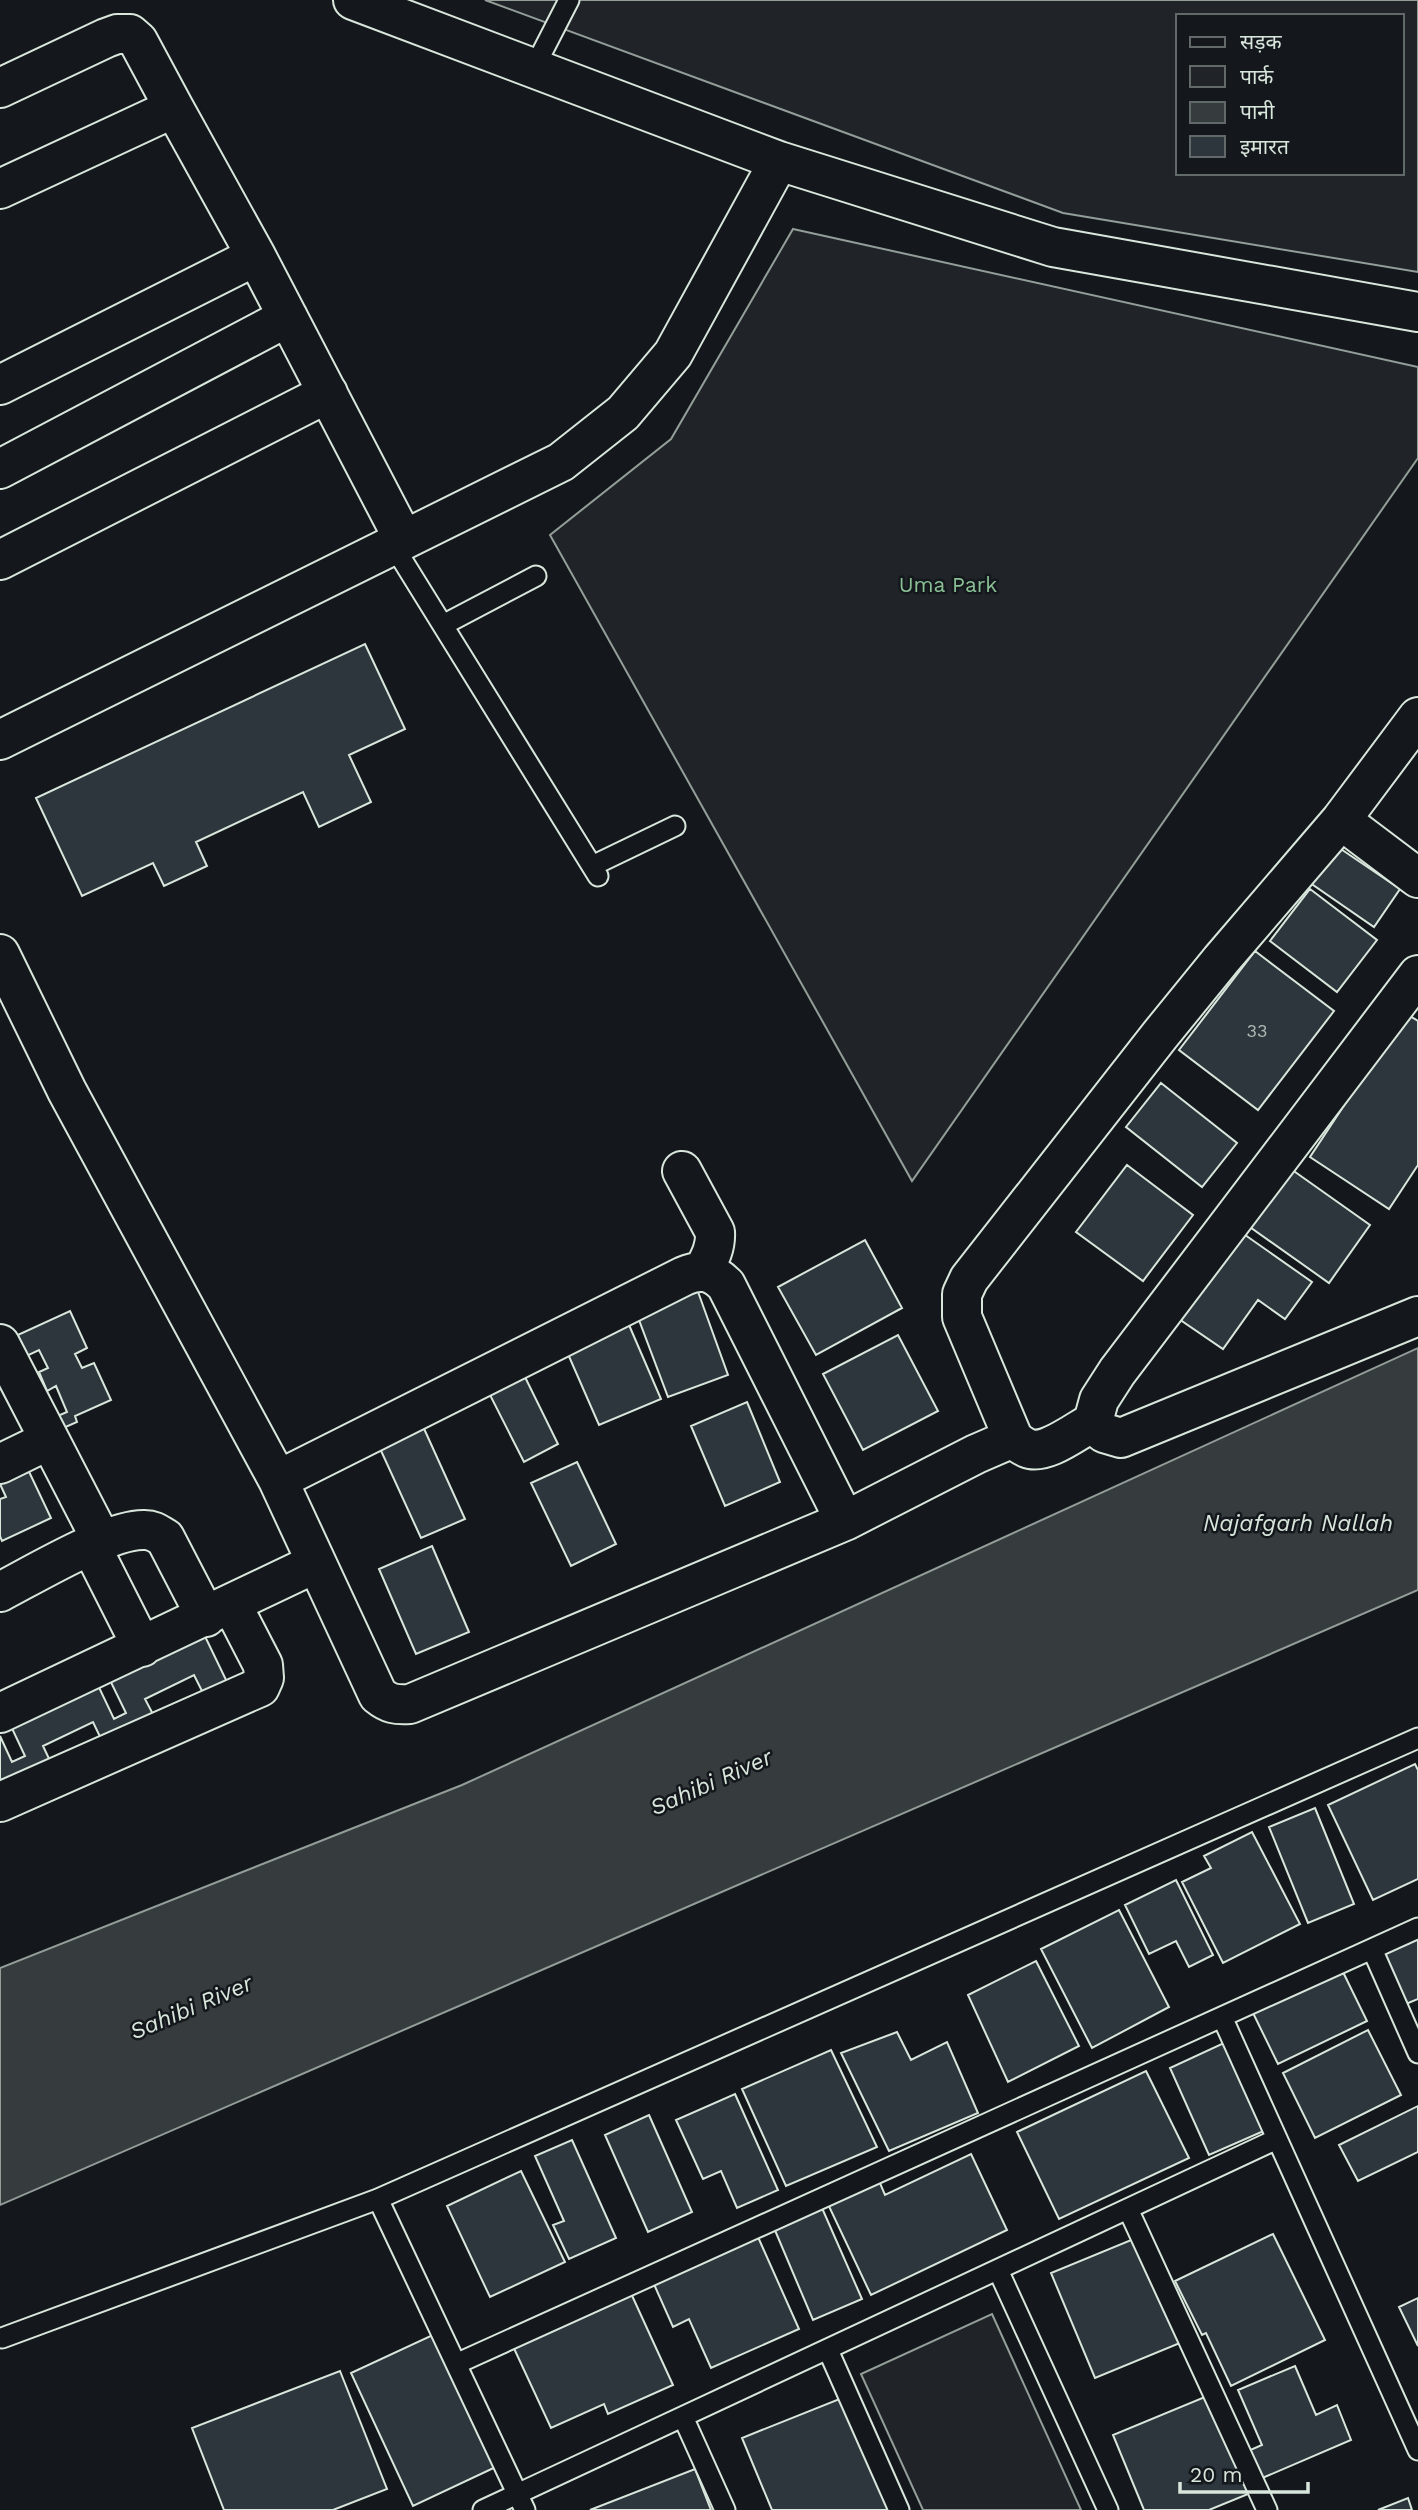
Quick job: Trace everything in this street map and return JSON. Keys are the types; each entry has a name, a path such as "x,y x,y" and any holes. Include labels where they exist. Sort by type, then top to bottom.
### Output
{"street":[{"path":"353,0 779,161 1053,247 1418,312"},
{"path":"0,88 117,34 130,34 138,41 328,393 399,543"},
{"path":"0,189 174,108"},
{"path":"0,740 561,463 623,413 673,354 779,161"},
{"path":"0,385 256,256"},
{"path":"0,469 288,317"},
{"path":"0,559 328,393"},
{"path":"1418,717 1341,820 1186,1003 969,1279 962,1294 962,1318 1013,1438 1025,1448 1044,1449 1093,1422 1099,1400 1117,1372 1418,975"},
{"path":"1341,820 1418,877"},
{"path":"0,954 67,1091 278,1480 378,1695 387,1702 396,1705 410,1704 845,1521 975,1454 1013,1438"},
{"path":"682,1171 715,1232 712,1253 703,1271"},
{"path":"278,1480 694,1271 703,1271 715,1274 726,1285 845,1521"},
{"path":"1093,1422 1104,1433 1121,1438 1418,1316"},
{"path":"0,1344 50,1440 142,1647"},
{"path":"0,1464 50,1440"},
{"path":"0,1592 97,1543 134,1531 154,1531 165,1538 263,1665 264,1678 260,1687 0,1802"},
{"path":"0,1713 316,1563"}],"lane":[{"path":"534,68 569,0"},
{"path":"399,543 443,625 595,871 675,826"},
{"path":"443,625 536,576"},
{"path":"2,2338 378,2199 1418,1738"},
{"path":"456,2364 1418,1928"},
{"path":"1372,1949 1418,2053"},
{"path":"1222,2017 1418,2450"},
{"path":"482,2510 522,2502 683,2417 1277,2139"},
{"path":"378,2199 522,2502"},
{"path":"1128,2209 1267,2510"},
{"path":"998,2270 1108,2510"},
{"path":"828,2350 899,2510"},
{"path":"683,2417 725,2510"}],"green space":[{"path":"485,0 1418,0 1418,272 1063,213"},
{"name":"Uma Park","path":"793,229 1418,367 1418,458 912,1181 550,535 671,439"},
{"path":"992,2314 1081,2510 923,2510 861,2374"}],"water":[{"name":"Najafgarh Nallah","path":"1418,1348 1418,1590 0,2205 0,1968 462,1785"}],"building":[{"path":"365,644 405,729 349,755 371,802 319,827 303,792 196,842 207,866 164,886 153,863 82,896 36,798"},
{"path":"1329,841 1400,889 1374,927 1303,878"},
{"path":"1310,889 1377,940 1337,992 1270,941"},
{"path":"1255,951 1334,1011 1258,1110 1179,1050"},
{"path":"1255,951 1334,1011 1258,1110 1179,1050"},
{"path":"1405,1013 1418,1021 1418,1165 1389,1209 1310,1157"},
{"path":"1161,1083 1237,1143 1202,1187 1126,1127"},
{"path":"1281,1162 1370,1225 1329,1283 1240,1220"},
{"path":"1127,1165 1193,1215 1143,1281 1076,1232"},
{"path":"1238,1230 1312,1282 1285,1319 1258,1300 1223,1349 1176,1317"},
{"path":"865,1240 902,1308 816,1355 778,1287"},
{"path":"697,1289 728,1375 668,1397 636,1312"},
{"path":"70,1311 87,1348 75,1354 82,1368 94,1363 111,1400 75,1416 77,1422 52,1433 46,1421 67,1412 56,1386 47,1391 39,1372 48,1368 39,1350 18,1360 9,1339"},
{"path":"626,1318 661,1399 599,1425 564,1345"},
{"path":"898,1335 938,1411 863,1450 823,1374"},
{"path":"524,1375 558,1444 524,1462 489,1393"},
{"path":"747,1402 780,1482 725,1506 691,1426"},
{"path":"421,1422 465,1519 421,1538 377,1442"},
{"path":"23,1459 51,1518 2,1541 0,1499 6,1497 0,1484 0,1470"},
{"path":"577,1462 616,1544 571,1566 531,1483"},
{"path":"432,1546 469,1632 416,1654 379,1569"},
{"path":"200,1626 228,1684 204,1695 194,1675 145,1699 155,1718 103,1743 93,1722 43,1746 53,1767 5,1789 0,1778 0,1736 12,1762 25,1756 9,1722 96,1681 114,1719 126,1713 105,1670"},
{"path":"1415,1764 1418,1770 1418,1879 1373,1900 1328,1805"},
{"path":"1315,1808 1354,1904 1308,1923 1269,1827"},
{"path":"1252,1832 1300,1924 1223,1963 1182,1882 1211,1868 1204,1856"},
{"path":"1176,1880 1213,1955 1189,1967 1176,1941 1149,1954 1125,1905"},
{"path":"1119,1910 1169,2007 1092,2048 1041,1949"},
{"path":"1418,1932 1418,1999 1406,2004 1380,1950"},
{"path":"1036,1961 1079,2046 1008,2082 968,1995"},
{"path":"1342,1970 1367,2021 1278,2064 1253,2013"},
{"path":"1368,2030 1401,2095 1315,2138 1283,2073"},
{"path":"897,2032 911,2060 947,2042 978,2113 889,2151 841,2053"},
{"path":"1226,2042 1266,2130 1209,2155 1170,2068"},
{"path":"831,2050 877,2147 786,2186 742,2089"},
{"path":"1146,2071 1189,2158 1059,2219 1017,2132"},
{"path":"735,2094 778,2190 737,2208 721,2171 703,2179 676,2120"},
{"path":"1418,2106 1418,2152 1358,2181 1339,2145"},
{"path":"649,2115 692,2212 648,2232 605,2135"},
{"path":"572,2140 616,2238 569,2259 553,2225 564,2221 535,2156"},
{"path":"971,2154 1007,2230 871,2295 826,2200 877,2176 885,2195"},
{"path":"521,2171 565,2262 490,2297 447,2206"},
{"path":"822,2208 862,2299 813,2320 774,2228"},
{"path":"1273,2234 1325,2340 1231,2386 1206,2333 1202,2335 1175,2281"},
{"path":"758,2237 799,2329 711,2368 689,2319 673,2327 653,2282"},
{"path":"1136,2238 1180,2343 1095,2378 1051,2273"},
{"path":"629,2289 673,2385 608,2414 604,2404 551,2428 511,2342"},
{"path":"1418,2298 1418,2346 1399,2307"},
{"path":"437,2333 500,2465 413,2506 351,2373"},
{"path":"1295,2366 1316,2415 1337,2405 1351,2440 1260,2479 1248,2451 1262,2445 1238,2390"},
{"path":"340,2371 387,2489 333,2510 224,2510 192,2428"},
{"path":"1212,2394 1253,2492 1209,2510 1144,2510 1113,2435"},
{"path":"847,2396 894,2510 772,2510 742,2438"},
{"path":"695,2469 711,2510 590,2510"},
{"path":"1408,2498 1412,2510 1378,2510"}],"water label":[{"name":"Sahibi River","path":"711,1782"},
{"name":"Sahibi River","path":"191,2007"}]}
